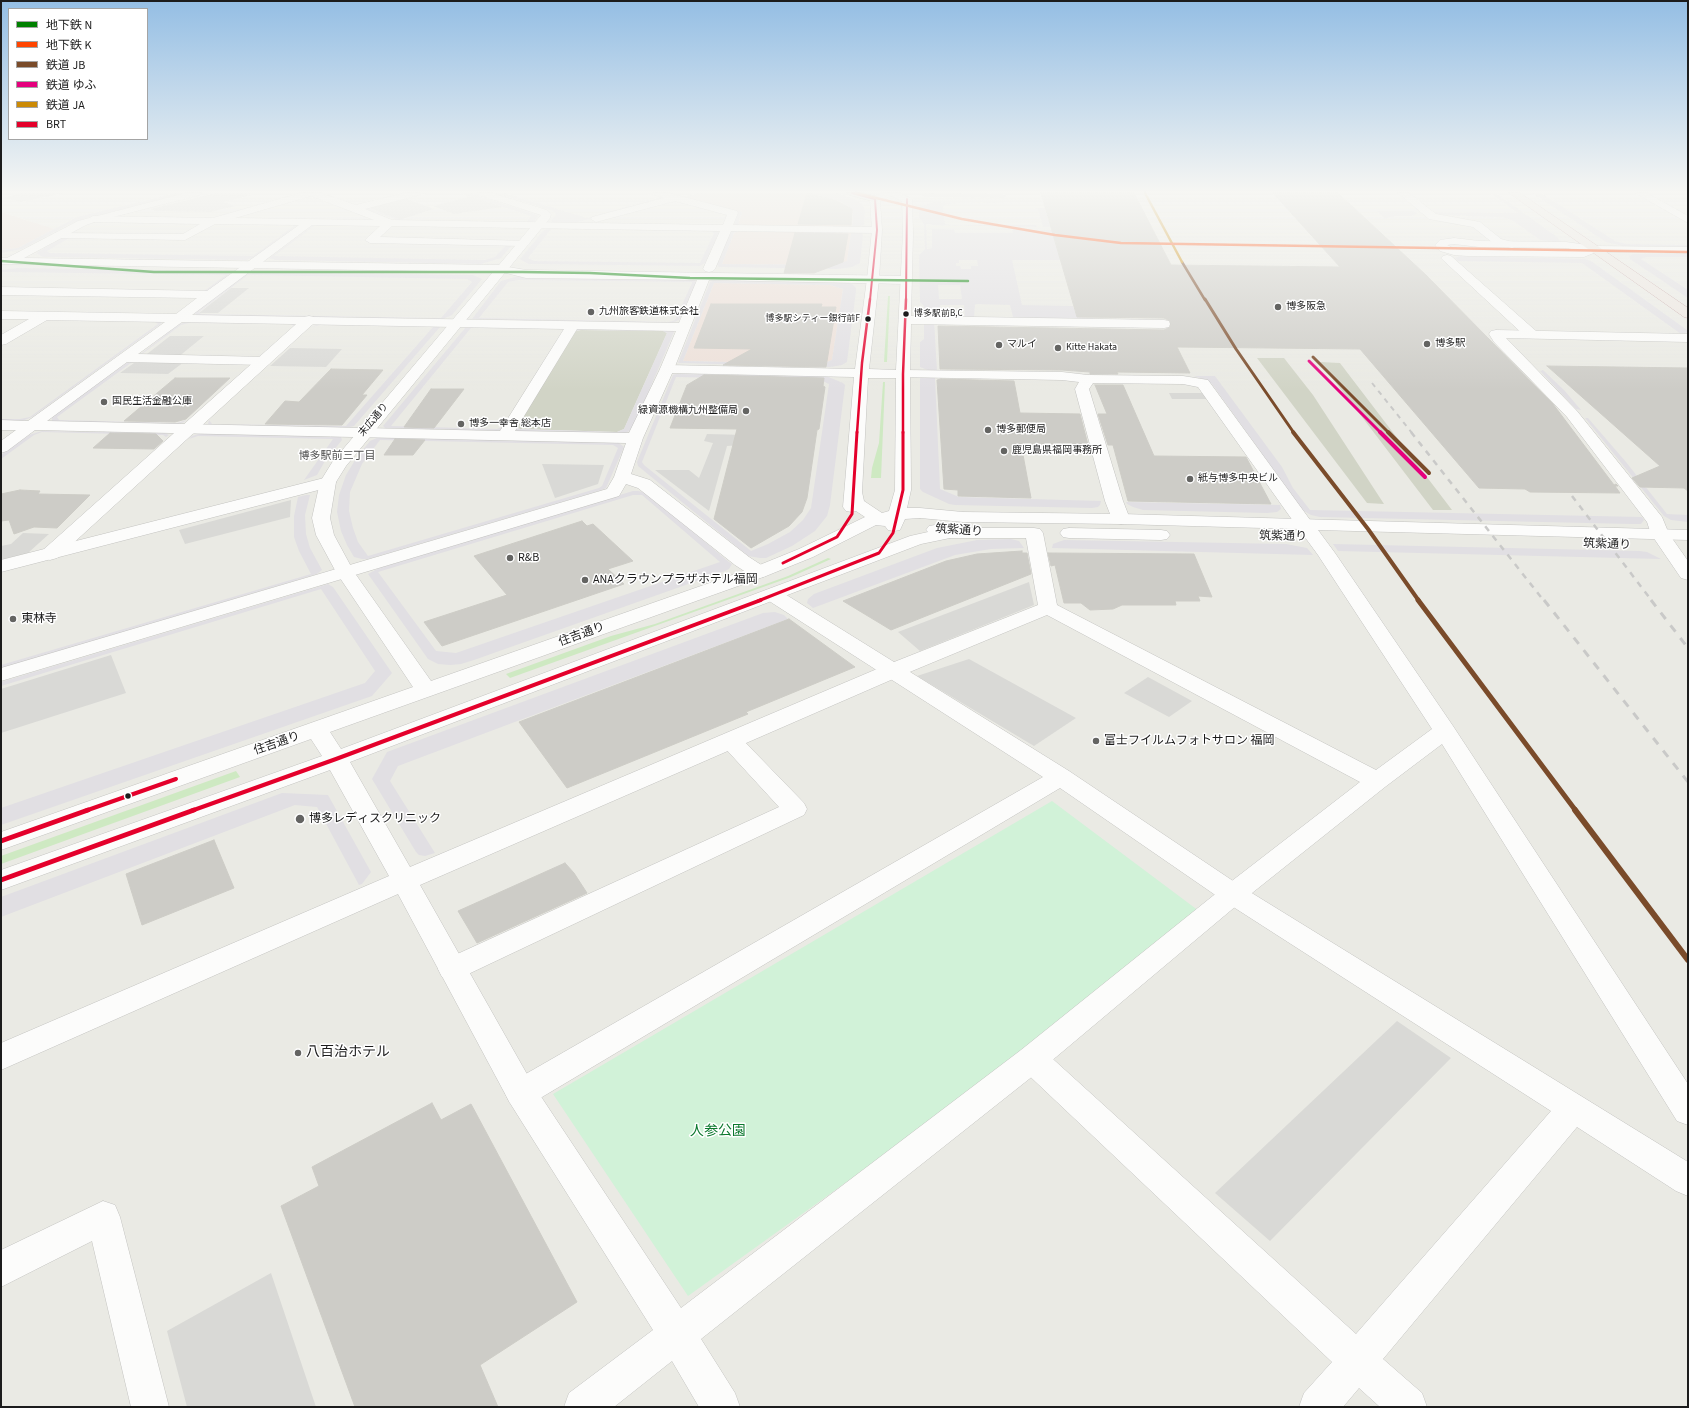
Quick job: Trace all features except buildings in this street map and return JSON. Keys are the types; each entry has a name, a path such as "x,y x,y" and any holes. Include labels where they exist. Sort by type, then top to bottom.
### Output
{"highway":[{"path":"1608,259 1688,314"}],"street":[{"path":"1,448 261,259"},
{"name":"末広通り","path":"426,691 414,671 345,572 325,535 321,518 323,506 328,482 338,464 490,281 511,259"},
{"path":"1,675 614,492 622,477 635,438 667,369 683,327 713,259"},
{"name":"住吉通り","path":"1,841 759,572 806,553 837,537 852,514 862,374 874,259"},
{"path":"907,259 902,374 903,490 906,500 917,510 948,524"},
{"path":"1448,259 1531,334"},
{"path":"3,263 502,269 526,274 707,273 907,276"},
{"path":"1,291 210,295"},
{"path":"1,315 683,327"},
{"path":"1,341 44,316"},
{"path":"50,554 309,320"},
{"path":"904,320 1164,324"},
{"path":"504,436 573,325"},
{"path":"1688,338 1496,334 1499,339 1572,414 1656,521 1664,541 1688,574"},
{"path":"124,358 264,361"},
{"path":"667,369 862,374 1062,376 1088,379 1182,380 1203,383 1309,531 1445,731 1688,1110"},
{"path":"1088,379 1082,389 1114,501 1121,519"},
{"path":"1,426 635,438"},
{"path":"622,477 644,484 742,561 759,572"},
{"path":"1,566 328,482"},
{"path":"879,553 893,533 890,518 903,490"},
{"path":"853,492 856,503 890,518"},
{"name":"筑紫通り","path":"837,537 890,518 1034,533 1309,531 1664,541 1688,548"},
{"name":"筑紫通り","path":"948,524 1121,519 1309,531"},
{"path":"1,880 336,759 773,595 916,540 948,524"},
{"path":"1034,533 1048,608"},
{"name":"筑紫通り","path":"1664,541 1688,535"},
{"path":"773,595 1060,776 1233,894 1688,1180"},
{"path":"1,1057 404,880 892,671 1048,608 1377,781"},
{"path":"317,730 336,759 521,1093 677,1335 721,1407"},
{"path":"583,1407 1032,1059 1233,894 1377,781 1445,731"},
{"path":"452,969 795,809 731,741"},
{"path":"521,1093 1060,776"},
{"path":"1032,1059 1408,1407"},
{"path":"1318,1407 1574,1107"},
{"path":"1,1269 103,1216 150,1407"}],"shaded area":[{"path":"158,259 251,259 246,260"},
{"path":"271,259 485,260 499,259 481,264"},
{"path":"520,259 529,259 534,261 700,263 702,259 707,259 705,263 700,266 529,264"},
{"path":"719,259 724,259 722,264 834,265 847,261 847,259 860,259 860,263 852,267 837,269 719,267 717,265"},
{"path":"724,259 847,259 847,262 834,265 722,264"},
{"path":"919,259 1061,259 1061,260 1012,260 1022,305 1073,306 1077,317 1093,318 1095,322 934,320 937,371 928,370 920,367 920,342 924,339 924,306 920,302","holes":["959,260 977,260 978,266 971,266 971,269 961,269 960,266 956,266 956,263 959,263","938,285 960,285 962,299 939,299","940,305 964,305 965,317 941,317","975,305 1010,305 1013,317 974,317"]},
{"path":"1456,259 1585,259 1591,261 1688,332 1681,334 1582,263 1458,261"},
{"path":"1630,259 1642,259 1688,290 1688,298"},
{"path":"17,268 226,271 231,273 207,291 204,291 226,275 1,272 1,270"},
{"path":"256,272 473,275 482,279 452,315 443,319 198,316 194,313 245,275","holes":["248,275 467,279 472,282 441,318 201,314 199,312"]},
{"path":"518,276 695,280 696,283 679,320 672,323 472,319 501,281","holes":["518,280 692,282 675,320 669,322 479,318 508,282"]},
{"path":"714,280 845,282 852,284 856,288 856,291 847,362 842,365 830,367 678,363 710,282","holes":["714,283 830,285 843,289 832,360 822,364 683,361"]},
{"path":"714,283 830,285 843,289 832,360 822,364 683,361"},
{"path":"231,288 249,288 218,313 199,313"},
{"path":"50,320 160,321 162,323 32,417 22,421 1,421 1,419 20,419 30,417 158,324 155,322"},
{"path":"187,322 295,323 294,326 290,324 189,323 181,325 142,354 143,357 138,356 179,324"},
{"path":"321,323 440,327 354,426 343,428 208,424 209,420 212,424 346,426 433,327 320,325 312,327"},
{"path":"466,327 564,328 565,331 561,329 471,328 391,426 497,429 505,426 502,429 497,431 385,428 383,426"},
{"path":"579,328 674,331 633,428 625,434 518,432 516,427 520,429 617,432 624,429 667,333 663,331 575,331"},
{"path":"575,331 663,331 667,333 624,429 617,432 520,429 516,427"},
{"path":"170,336 204,336 177,358 145,357"},
{"path":"290,348 342,349 326,367 270,366"},
{"path":"1257,358 1284,358 1313,395 1384,504 1367,503"},
{"path":"139,361 131,363 57,417 59,420 177,423 186,420 184,422 176,425 52,421 52,417 126,363"},
{"path":"184,362 168,374 120,373 134,363"},
{"path":"1320,362 1340,363 1452,510 1433,510"},
{"path":"1543,370 1564,390 1581,410 1576,409 1540,371"},
{"path":"673,375 826,376 845,385 830,505 827,516 815,531 792,546 766,558 748,556 638,466 637,462","holes":["676,377 820,380 829,384 811,508 803,520 790,532 768,544 751,551 642,462"]},
{"path":"1194,376 1215,376 1282,467 1293,488 1310,510 1642,517 1644,520 1641,524 1632,524 1320,517 1311,515 1302,510 1212,384 1206,380"},
{"path":"921,377 935,377 940,489 959,497 1101,501 1100,505 1092,508 955,505 949,504 923,492 920,489"},
{"path":"1169,393 1207,393 1210,399 1172,399"},
{"path":"1585,418 1588,418 1626,462 1667,514 1688,515 1688,522 1671,520 1664,516"},
{"path":"42,431 165,433 169,435 166,437 163,435 42,432 34,435 1,459 1,455 29,435"},
{"path":"202,433 337,436 341,437 342,440 325,461 317,475 304,480 333,439 198,436 189,439 192,436"},
{"path":"707,434 745,435 741,445 727,446 709,511 655,470 689,470 699,478 713,443 704,441"},
{"path":"379,437 612,442 619,443 624,447 606,488 602,490 368,559 362,559 354,557 347,545 341,531 337,512 339,495 346,475 357,457 370,441","holes":["380,440 613,445 618,448 602,486 599,488 368,556 358,542 353,528 349,511 350,492 362,464"]},
{"path":"542,464 604,465 598,484 555,498"},
{"path":"633,491 647,493 732,564 729,569 725,571 474,660 461,664 450,665 438,664 428,659 368,574 379,568","holes":["633,495 642,495 720,562 456,653 436,651 378,572"]},
{"path":"310,495 305,515 306,534 310,548 322,570 317,574 1,669 1,665 311,574 299,551 294,537 294,516 298,497"},
{"path":"291,500 290,517 185,544 179,530"},
{"path":"1126,502 1280,505 1281,509 1277,512 1267,513 1143,510 1133,507"},
{"path":"23,533 49,534 28,553 1,560 1,546 11,544"},
{"path":"1011,539 1019,541 1024,548 991,549 955,555 813,608 807,603 808,599 814,594 937,548 977,540"},
{"path":"1064,540 1286,544 1307,548 1313,555 1052,548 1053,544"},
{"path":"1333,544 1640,551 1647,552 1661,559 1338,551"},
{"path":"1029,582 1034,605 920,651 898,632"},
{"path":"328,584 333,587 392,673 372,696 1,825 1,808 365,683 375,671 321,589 1,686 1,682"},
{"path":"775,612 784,615 788,619 398,766 390,781 435,853 425,856 419,855 416,852 372,779 387,752 763,613"},
{"path":"111,655 126,693 1,733 1,689"},
{"path":"969,659 1076,718 1034,746 917,676"},
{"path":"1148,677 1192,701 1169,717 1124,693"},
{"path":"282,793 328,795 371,872 362,884 359,885 317,807 295,805 1,917 1,897"},
{"path":"1397,1021 1451,1058 1270,1241 1215,1193"},
{"path":"271,1273 316,1407 187,1407 167,1331"}],"green space":[{"path":"888,296 890,296 887,362 884,362"},
{"path":"883,382 885,382 881,478 871,478 872,468 879,443"},
{"path":"828,558 831,559 791,577 510,678 506,674 611,636 655,624 788,576"},
{"path":"236,771 240,777 1,864 1,856"},
{"name":"人参公園","path":"1052,801 1211,920 688,1296 553,1094"}],"railway":[{"path":"1372,383 1412,433"},
{"path":"1411,432 1544,601"},
{"path":"1572,496 1652,601"},
{"path":"1544,600 1688,782"},
{"path":"1651,600 1688,648"}],"metro line":[{"name":"N","path":"1,261 154,272 522,272 590,273 690,278 968,281"}],"rail line":[{"name":"JB","path":"1182,262 1236,349 1296,436 1368,529 1443,634 1688,960"},
{"name":"JB","path":"1313,357 1429,473"},
{"name":"ゆふ","path":"1309,361 1425,477"}],"transit line":[{"name":"BRT","path":"783,563 837,537 852,514 862,363 875,259"},
{"name":"BRT","path":"1,880 336,759 773,595 879,553 893,533 903,490 903,374 907,259"},
{"name":"BRT","path":"1,841 176,779"}],"place":[{"name":"博多阪急","path":"1278,307"},
{"name":"九州旅客鉄道株式会社","path":"591,312"},
{"name":"博多駅前B,C","path":"906,314"},
{"name":"博多駅シティー銀行前F","path":"868,319"},
{"name":"博多駅","path":"1427,344"},
{"name":"マルイ","path":"999,345"},
{"name":"Kitte Hakata","path":"1058,348"},
{"name":"国民生活金融公庫","path":"104,402"},
{"name":"緑資源機構九州整備局","path":"746,411"},
{"name":"博多一幸舎 総本店","path":"461,424"},
{"name":"博多郵便局","path":"988,430"},
{"name":"鹿児島県福岡事務所","path":"1004,451"},
{"name":"紙与博多中央ビル","path":"1190,479"},
{"name":"R&B","path":"510,558"},
{"name":"ANAクラウンプラザホテル福岡","path":"585,580"},
{"name":"東林寺","path":"13,619"},
{"name":"富士フイルムフォトサロン 福岡","path":"1096,741"},
{"name":"博多レディスクリニック","path":"300,819"},
{"name":"八百治ホテル","path":"298,1053"}],"district":[{"name":"博多駅前三丁目","path":"337,457"}]}
